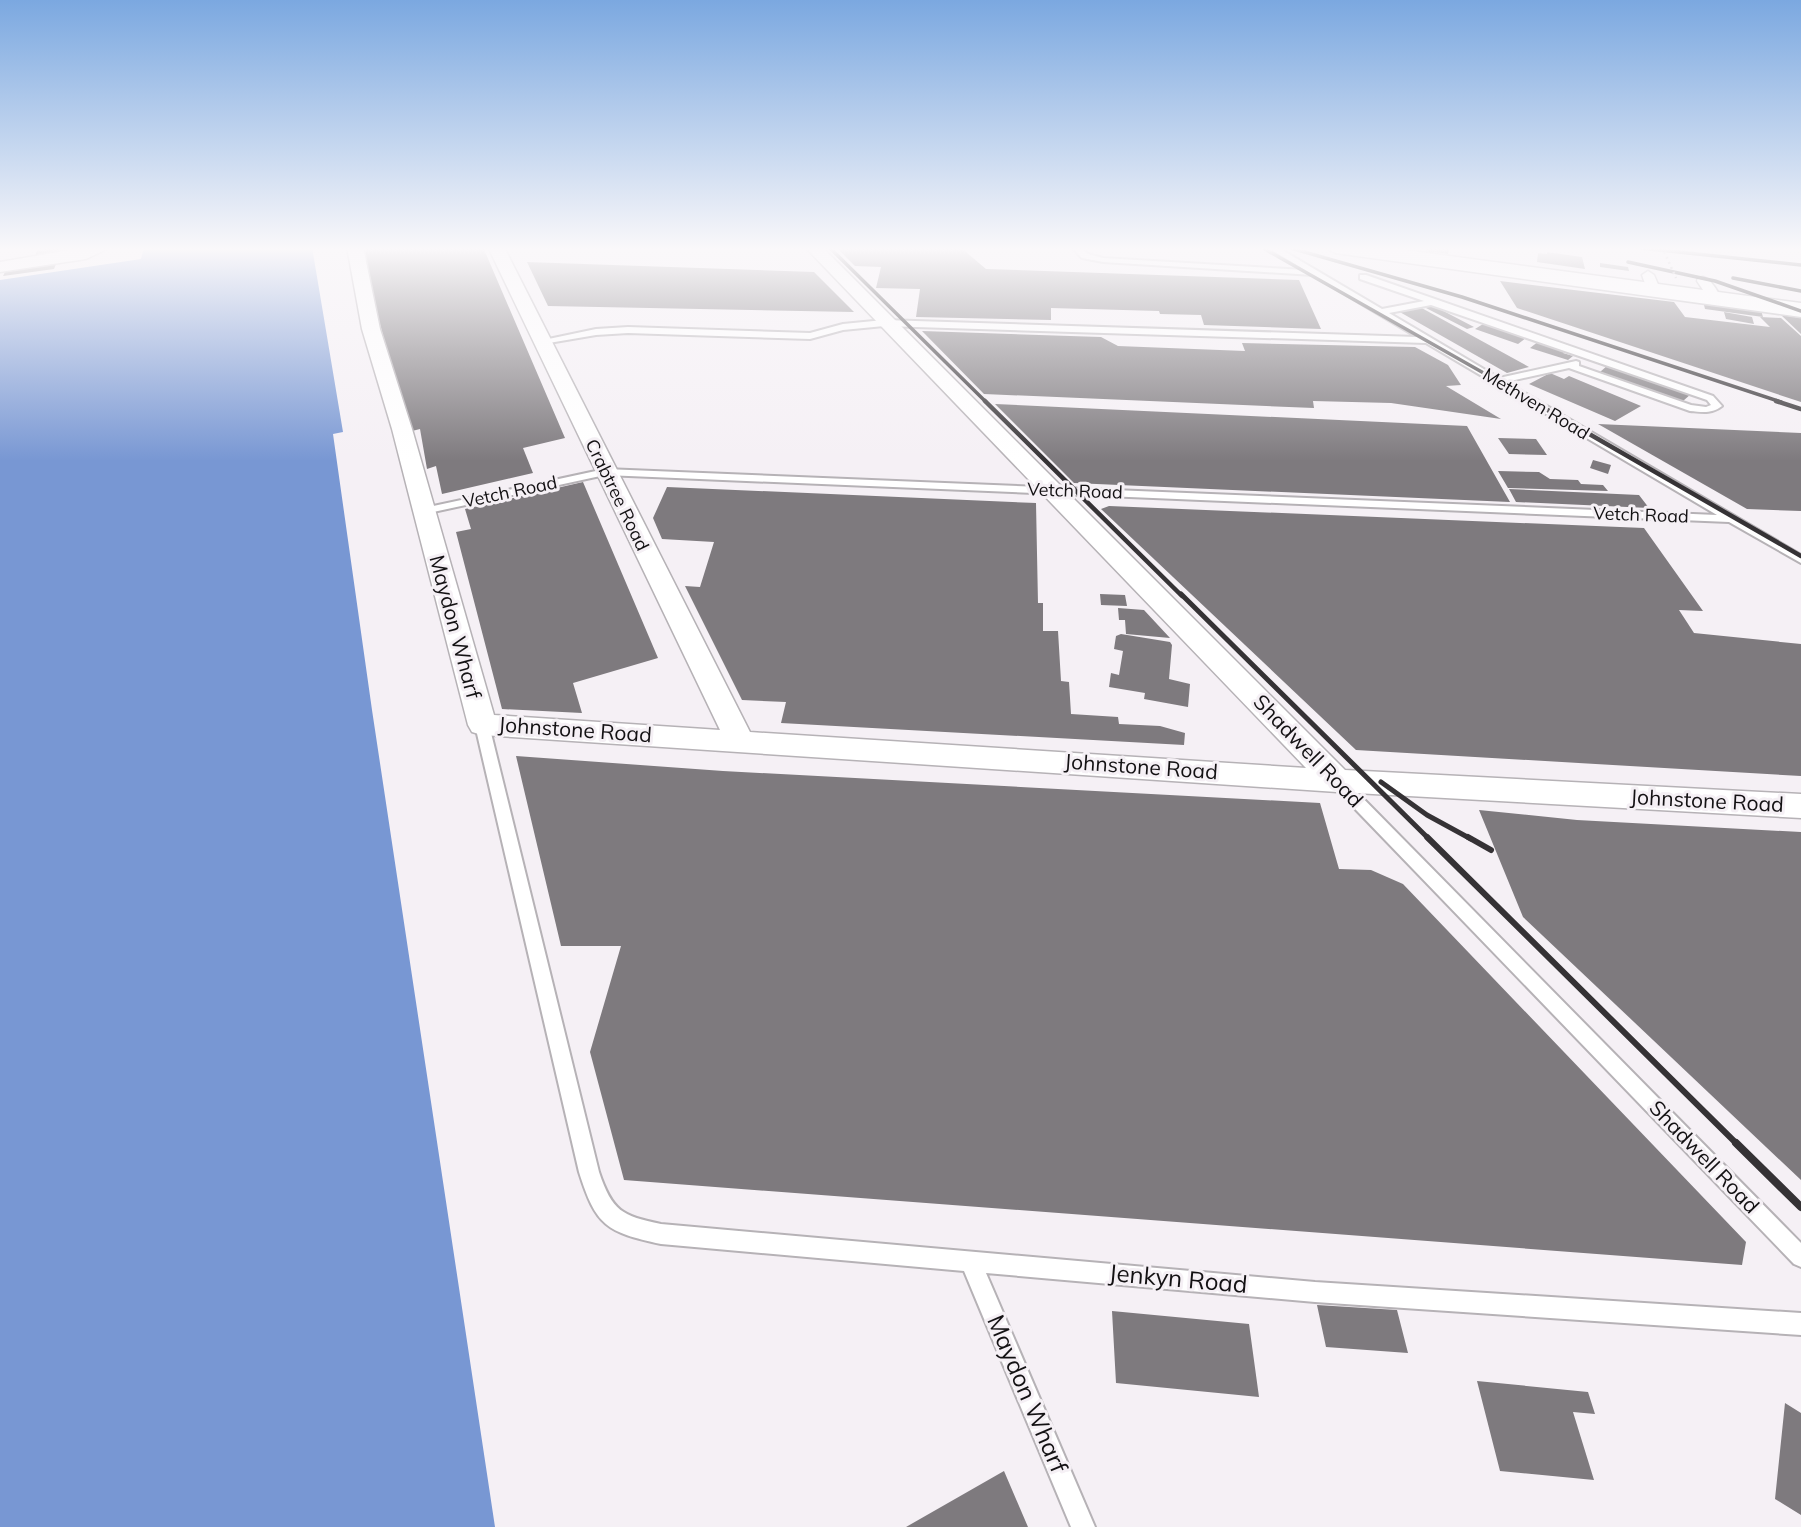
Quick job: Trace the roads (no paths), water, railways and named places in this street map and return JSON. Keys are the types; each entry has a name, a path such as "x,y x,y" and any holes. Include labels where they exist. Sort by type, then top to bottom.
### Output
{"street":[{"name":"Maydon Wharf","path":"369,318 482,724"},
{"name":"Crabtree Road","path":"532,318 605,472 740,741"},
{"name":"Shadwell Road","path":"880,318 1337,780"},
{"name":"Johnstone Road","path":"482,724 1337,780 1801,806"}],"lane":[{"name":"Methven Road","path":"1392,318 1801,560"},
{"path":"1480,318 1710,398 1717,406 1707,410 1690,408 1568,365"},
{"path":"543,341 596,332 628,330 810,336 843,327 884,323 1430,340"},
{"path":"1498,381 1602,359"},
{"name":"Vetch Road","path":"424,510 605,472 1729,519"},
{"name":"Maydon Wharf","path":"482,724 589,1172"},
{"name":"Shadwell Road","path":"1337,780 1801,1257"},
{"name":"Jenkyn Road","path":"589,1172 597,1197 609,1217 626,1227 661,1234 1315,1292 1801,1324"},
{"name":"Maydon Wharf","path":"970,1260 1083,1527"}],"water":[{"path":"0,318 324,318 343,432 333,434 372,710 495,1527 0,1527"}],"railway":[{"path":"901,318 986,402"},
{"path":"1387,318 1535,402"},
{"path":"1527,318 1781,402"},
{"path":"985,401 1182,596"},
{"path":"1532,401 1801,556"},
{"path":"1776,401 1801,409"},
{"path":"1181,594 1429,839"},
{"path":"1381,782 1427,815 1471,839"},
{"path":"1427,837 1738,1145"},
{"path":"1468,837 1491,850"},
{"path":"1736,1143 1801,1207"}]}
